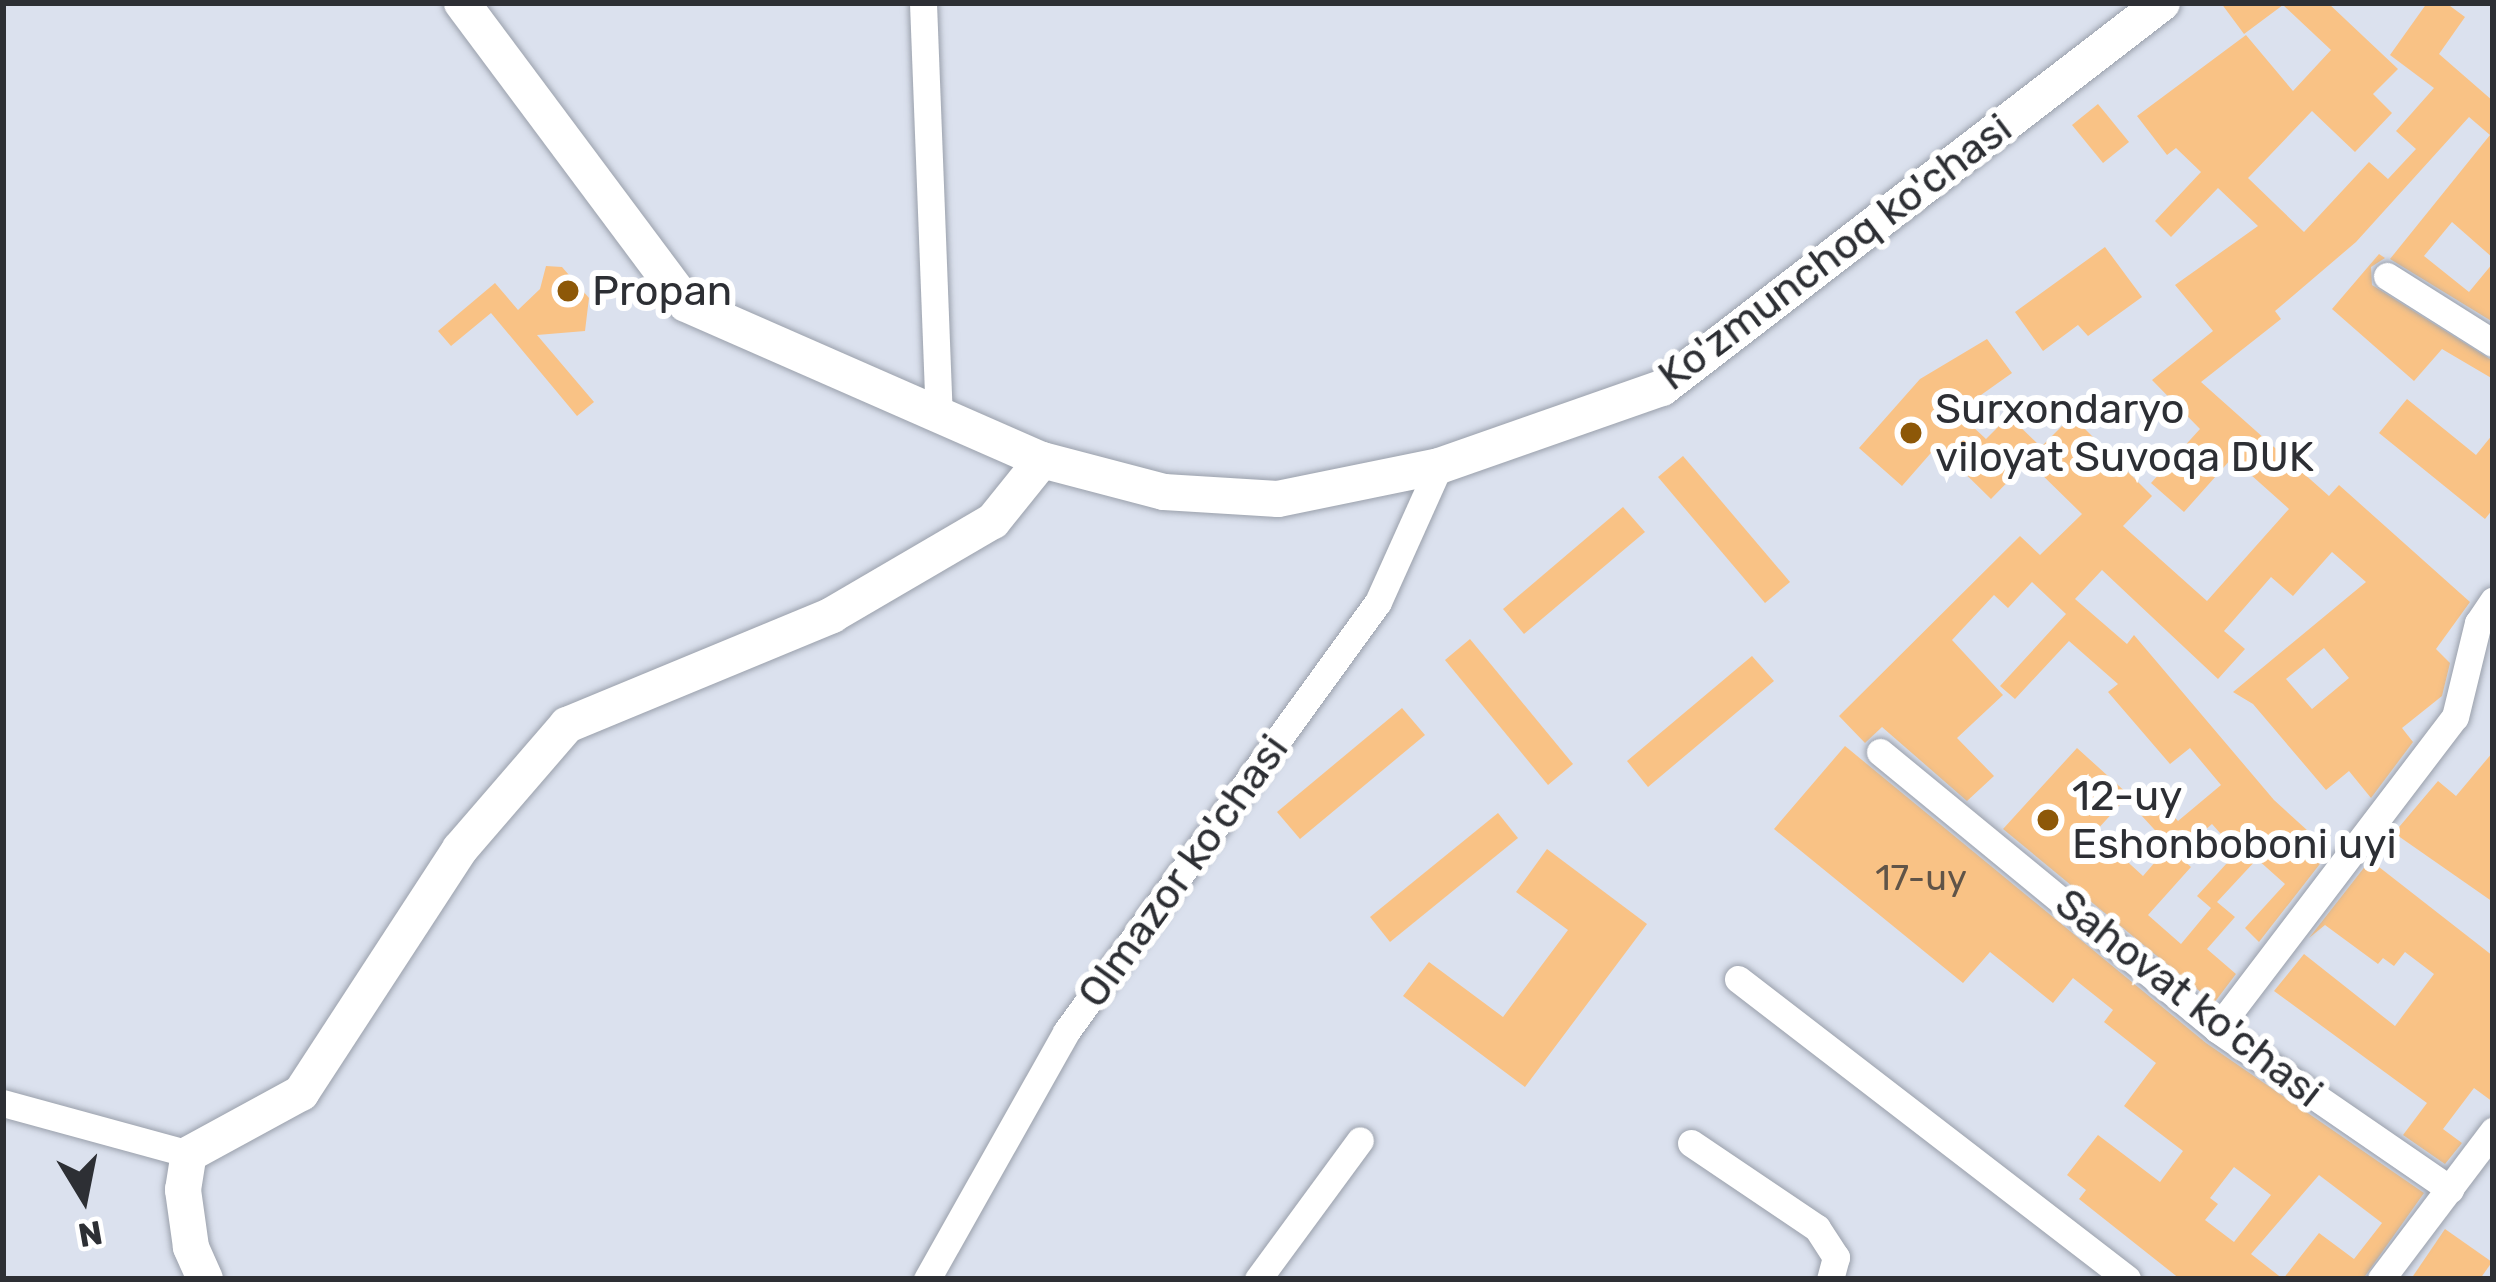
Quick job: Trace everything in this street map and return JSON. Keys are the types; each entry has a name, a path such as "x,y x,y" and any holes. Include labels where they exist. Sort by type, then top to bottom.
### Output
{"street":[{"name":"Ko'zmunchoq ko'chasi","path":"462,3 686,304 1042,460 1164,492 1278,499 1439,466 1662,388 2162,3"},
{"path":"923,3 939,415"},
{"path":"2387,275 2493,344"},
{"path":"3,1103 189,1154 301,1093 460,849 567,725 634,691 832,616 993,521 1042,460"},
{"name":"Olmazor ko'chasi","path":"927,1279 1066,1032 1378,602 1439,466"},
{"path":"2217,1029 2455,717 2478,623 2493,601"},
{"name":"Sahovat ko'chasi","path":"1880,752 2217,1029 2450,1189"},
{"path":"1738,979 2127,1279"},
{"path":"2381,1279 2493,1131"},
{"path":"1258,1279 1360,1139"},
{"path":"1691,1143 1817,1228 1836,1257 1830,1279"},
{"path":"189,1154 183,1190 190,1247 205,1279"}],"building":[{"path":"2221,3 2328,3 2398,69 2373,94 2392,113 2355,152 2312,111 2248,178 2304,232 2369,162 2388,179 2416,149 2396,131 2434,88 2390,55 2427,3 2446,3 2465,17 2439,54 2493,101 2493,258 2452,222 2424,256 2469,292 2493,263 2493,322 2390,259 2490,135 2469,117 2356,242 2275,311 2281,319 2201,382 2329,496 2339,485 2470,602 2436,649 2450,663 2442,696 2402,728 2413,742 2371,798 2349,771 2326,790 2253,704 2233,692 2366,582 2332,552 2293,596 2271,577 2224,631 2245,649 2218,679 2102,570 2075,599 2127,644 2134,635 2274,800 2330,851 2259,942 2245,928 2285,884 2257,859 2217,902 2235,917 2207,949 2236,974 2214,1003 2003,829 2077,748 2129,795 2095,832 2143,876 2168,847 2191,867 2148,915 2181,944 2211,908 2197,896 2237,852 2212,824 2177,854 2129,802 2146,786 2178,821 2221,785 2190,748 2170,764 2108,692 2118,684 2069,641 2015,699 2000,686 2066,614 2032,582 2008,608 1994,595 1952,640 2003,695 1957,738 1994,776 1967,801 1882,727 1865,743 1839,716 2020,536 2040,555 2082,514 2028,461 1991,499 1937,446 1902,486 1859,448 1920,379 1987,339 2012,373 1957,412 1986,439 2009,416 2041,447 2072,416 2152,496 2123,526 2207,601 2289,509 2232,458 2184,512 2151,483 2200,429 2152,380 2213,331 2175,285 2258,226 2218,188 2171,237 2155,221 2201,172 2176,148 2167,155 2137,116 2246,35 2293,91 2331,50 2283,5 2244,34","holes":["2324,648 2349,678 2312,709 2286,679"]},
{"path":"2098,104 2129,142 2103,163 2072,125"},
{"path":"2105,247 2142,297 2088,336 2078,325 2043,351 2015,312"},
{"path":"2379,254 2385,258 2371,267 2372,285 2493,361 2493,379 2442,349 2414,381 2332,309"},
{"path":"546,266 562,267 589,298 585,331 537,335 594,402 577,416 491,313 451,346 438,331 495,283 518,310 540,289"},
{"path":"2407,399 2476,455 2493,434 2493,509 2485,519 2379,433"},
{"path":"1683,456 1790,582 1765,603 1658,477"},
{"path":"1623,507 1645,532 1524,634 1503,609"},
{"path":"1470,639 1573,764 1548,785 1445,660"},
{"path":"1752,656 1774,681 1648,787 1627,761"},
{"path":"1402,708 1425,735 1300,839 1277,812"},
{"path":"1845,746 2206,1043 2424,1193 2363,1279 2283,1279 2180,1279 2079,1199 2086,1190 2067,1175 2098,1135 2160,1182 2183,1151 2124,1106 2156,1063 2104,1022 2113,1010 2073,978 2053,1003 1990,952 1963,983 1774,829","holes":["2234,1167 2271,1195 2234,1242 2205,1220 2218,1204 2210,1198","2319,1175 2382,1223 2354,1259 2319,1233 2283,1279 2251,1254"]},
{"path":"2493,752 2493,902 2394,833 2438,781 2456,796"},
{"path":"1498,813 1518,838 1390,942 1370,917"},
{"path":"1547,849 1647,924 1525,1087 1403,996 1429,962 1503,1017 1568,930 1516,892"},
{"path":"2370,860 2493,956 2493,1102 2474,1088 2443,1129 2462,1143 2445,1164 2403,1135 2427,1103 2274,991 2304,954 2395,1026 2434,974 2405,952 2394,966 2383,958 2378,964 2325,925 2309,938"},
{"path":"2445,1229 2492,1262 2480,1279 2411,1279"}],"place":[{"name":"Propan","path":"568,291"},
{"name":"Surxondaryo viloyat Suvoqa DUK","path":"1911,433"},
{"name":"12-uy Eshonboboni uyi","path":"2048,820"}]}
